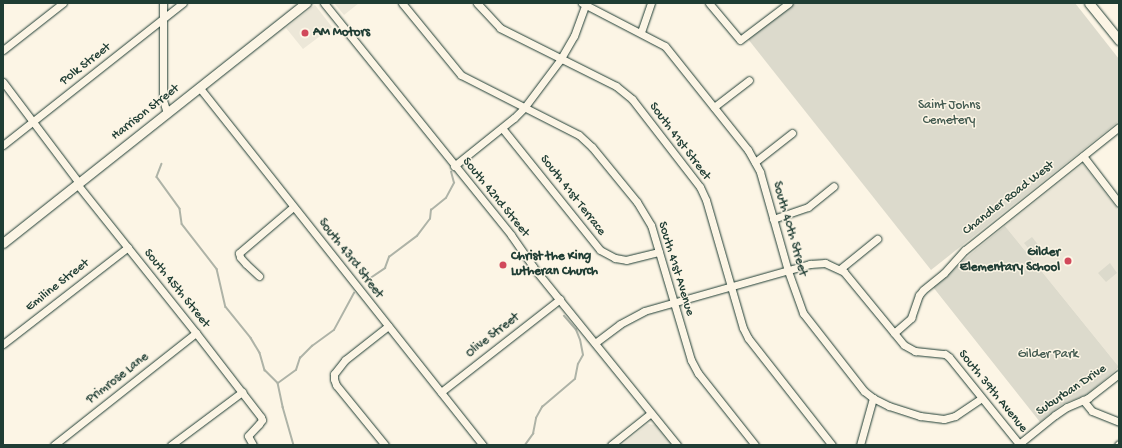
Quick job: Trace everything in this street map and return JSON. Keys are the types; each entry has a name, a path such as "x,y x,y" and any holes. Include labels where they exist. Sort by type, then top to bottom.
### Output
{"main road":[{"name":"Harrison Street","path":"3,243 306,3"},
{"path":"1090,3 1119,40"}],"street":[{"path":"3,50 63,3"},
{"path":"163,3 163,100 167,113"},
{"name":"Polk Street","path":"3,146 183,3"},
{"name":"South 42nd Street","path":"324,3 511,235 533,267 677,445"},
{"name":"South 41st Avenue","path":"402,3 461,76 579,135 590,144 651,225 691,360 698,373 755,445"},
{"name":"South 41st Street","path":"477,3 500,28 623,91 632,99 700,187 706,200 743,328 748,338 832,445"},
{"path":"641,32 651,3"},
{"path":"709,3 740,40 789,3"},
{"path":"454,166 502,128 524,108 560,60 574,36 585,4"},
{"name":"South 40th Street","path":"585,4 600,13 641,32 665,46 714,107 755,162 760,172 788,271 803,313 864,391 873,398 889,406 920,416 944,419 955,416 982,398"},
{"path":"714,107 749,80"},
{"name":"South 45th Street","path":"3,82 78,184 196,333 262,420 248,436 253,445"},
{"name":"South 43rd Street","path":"199,87 483,445"},
{"name":"Chandler Road West","path":"894,333 911,318 919,295 923,290 944,273 965,250 1119,127"},
{"name":"South 41st Terrace","path":"502,128 600,250 616,258 626,260 659,252"},
{"path":"755,162 792,134"},
{"path":"1083,156 1119,202"},
{"path":"773,219 808,207 834,186"},
{"path":"259,276 242,261 239,253 294,207"},
{"path":"595,343 630,318 644,311 819,263 840,269 877,239"},
{"name":"Emiline Street","path":"3,344 128,247"},
{"name":"South 39th Avenue","path":"840,269 850,277 894,333 910,349 945,354 949,356 1019,444"},
{"name":"Olive Street","path":"441,392 560,299"},
{"path":"385,445 336,385 334,374 345,360 388,326"},
{"name":"Primrose Lane","path":"54,445 196,333"},
{"name":"Suburban Drive","path":"1019,444 1067,407 1083,400 1119,374"},
{"path":"171,445 242,392"},
{"path":"860,445 873,398"},
{"path":"1083,400 1092,411 1119,422"},
{"path":"611,445 651,413"}],"shaded area":[{"path":"334,3 359,3 344,15"},
{"path":"315,5 332,27 303,49 286,28"},
{"path":"1083,164 1119,211 1119,367 1005,226"},
{"path":"648,424 656,425 672,445 622,445"}],"green space":[{"name":"Saint Johns Cemetery","path":"793,3 1075,3 1119,59 1119,121 931,270 748,39"},
{"name":"Gilder Park","path":"1005,226 1119,367 1088,394 1063,404 1040,422 933,287"},
{"path":"1032,237 1040,247 1032,253 1024,243"},
{"path":"1110,263 1117,273 1106,282 1098,273"}],"waterway":[{"path":"162,164 157,177 180,209 182,224 217,269 226,307 251,338 260,353 265,370 278,383 294,445"},
{"path":"366,281 385,268 389,257 417,236 430,219 431,210 446,198 454,183 451,172"},
{"path":"278,383 296,370 300,358 312,346 334,330 354,293"},
{"path":"525,445 533,434 536,418 542,407 575,379 578,364 583,355 576,330 564,316"}],"place":[{"name":"AM Motors","path":"305,33"},
{"name":"Gilder Elementary School","path":"1068,261"},
{"name":"Christ the King Lutheran Church","path":"503,265"}]}
